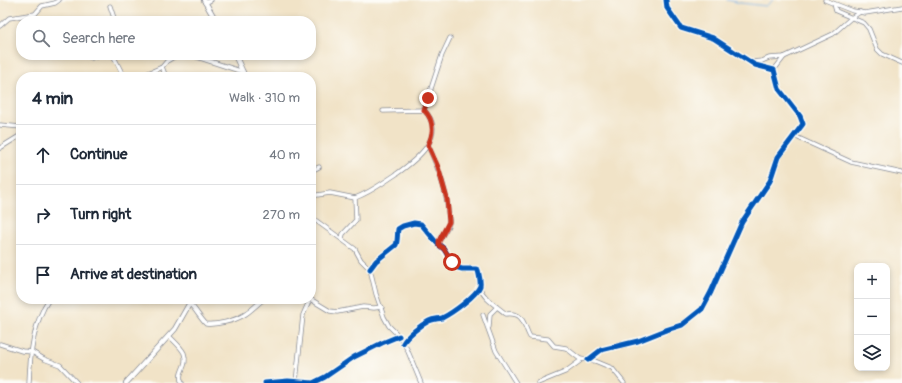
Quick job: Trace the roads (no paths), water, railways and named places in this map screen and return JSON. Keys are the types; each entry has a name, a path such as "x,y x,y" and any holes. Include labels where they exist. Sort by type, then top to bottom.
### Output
{"main road":[{"path":"205,1 213,16"},
{"path":"238,60 244,72"},
{"path":"126,383 170,336 189,304"}],"street":[{"path":"22,16 35,14 42,6 56,3 59,0"},
{"path":"205,1 211,0"},
{"path":"666,0 667,8 681,28 713,38 755,65 774,70"},
{"path":"825,0 860,12 879,12 902,7"},
{"path":"834,4 836,11 864,23 869,28 873,41 882,54 902,63"},
{"path":"110,6 113,16"},
{"path":"752,62 762,62 769,58 784,57 832,34 860,12"},
{"path":"0,26 9,18 16,17"},
{"path":"424,110 442,55 450,38"},
{"path":"774,70 784,57"},
{"path":"116,60 122,72"},
{"path":"150,72 162,67 170,60"},
{"path":"204,60 237,72"},
{"path":"162,67 164,72"},
{"path":"588,360 601,350 638,341 682,325 702,309 742,222 770,181 778,157 803,124 800,116 779,89 774,70"},
{"path":"383,111 424,110"},
{"path":"316,195 330,193 355,198 372,191 406,167 424,151 431,139 432,122 424,110"},
{"path":"0,125 16,127"},
{"path":"794,136 851,162 902,173"},
{"path":"0,148 16,138"},
{"path":"428,145 438,167 447,199 449,222 439,241 439,245"},
{"path":"342,239 343,234 356,220 355,198"},
{"path":"316,221 355,249 361,260 370,269 376,294 389,326 399,336 403,343 413,361 421,383"},
{"path":"370,269 376,261 396,245 398,242 398,229 403,226 417,223 421,224 444,249 455,267 478,270 482,293 506,314 513,313 521,318 530,337 548,339 554,346 566,348 580,359 588,360 612,368 624,383"},
{"path":"403,343 408,336 428,321 440,318 457,309 480,286"},
{"path":"316,303 330,311 336,312 363,307 382,307"},
{"path":"29,383 34,336 40,317 46,304"},
{"path":"193,304 204,322 210,325 234,320 244,316 258,304"},
{"path":"296,382 303,315 308,304"},
{"path":"489,328 490,314 497,307"},
{"path":"483,314 496,351 516,383"},
{"path":"170,336 183,352 186,361 185,366 180,373 182,383"},
{"path":"265,383 313,383 354,357 399,336"},
{"path":"0,344 22,351 32,352 44,359 60,365 77,383"},
{"path":"538,383 566,372 578,363 580,359"}],"waterway":[{"path":"727,0 766,6 773,0"}]}
